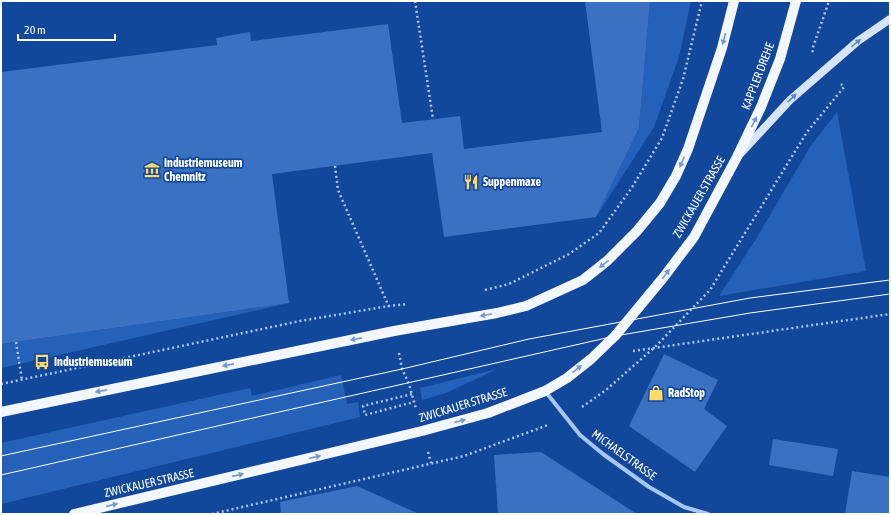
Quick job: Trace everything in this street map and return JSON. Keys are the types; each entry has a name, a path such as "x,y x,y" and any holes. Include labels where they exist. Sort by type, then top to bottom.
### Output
{"main road":[{"path":"1,412 394,331 497,313 526,306 583,280 607,261 637,231 660,202 676,176 688,149 722,48 734,1"},
{"name":"KAPPLER DREHE","path":"737,157 770,87 780,59 796,1"},
{"name":"ZWICKAUER STRASSE","path":"74,514 422,431 488,413 545,391 567,378 591,359 620,331 663,278 694,237 737,157 790,100 858,41 890,19"}],"street":[{"name":"MICHAELSTRASSE","path":"545,391 580,435 598,450 649,487 684,506 708,514"}],"path":[{"path":"415,1 433,119"},
{"path":"482,291 509,284 542,268 569,254 599,233 631,189 662,138 683,79 702,1"},
{"path":"212,514 464,456 566,418 606,390 655,347 710,290 807,132 844,87 812,50 829,1"},
{"path":"334,166 338,190 389,306 402,369 412,394 422,431"},
{"path":"1,384 300,321 389,306 410,304"},
{"path":"591,359 655,347 890,314"},
{"path":"16,342 22,380"},
{"path":"412,394 363,406 365,415 414,402"}],"shaded area":[{"path":"650,1 691,1 679,57 654,127 596,217 639,128"},
{"path":"837,112 866,271 719,296 756,239 810,147"},
{"path":"289,303 1,368 1,344"},
{"path":"497,369 446,393 422,400 420,388"},
{"path":"341,375 347,404 358,402 360,417 1,504 1,443 250,388 252,396"}],"building":[{"name":"Industriemuseum Chemnitz","path":"585,1 650,1 639,128 596,217 444,237 432,153 272,174 289,303 1,344 1,72 217,45 216,38 250,32 251,41 388,24 402,123 460,116 464,149 602,132"},
{"path":"664,354 718,380 704,409 727,426 695,472 629,426"},
{"path":"773,439 838,449 833,476 769,465"},
{"path":"541,452 637,514 498,514 494,455"},
{"path":"852,471 890,477 890,514 845,514"},
{"path":"357,486 419,514 281,514 280,502"}],"tram line":[{"path":"1,456 402,369 529,339 750,298 890,280"},
{"path":"1,475 615,336 750,313 890,294"}],"place":[{"name":"Industriemuseum Chemnitz","path":"152,170"},
{"name":"Suppenmaxe","path":"471,182"},
{"name":"Industriemuseum","path":"42,362"},
{"name":"RadStop","path":"656,393"}]}
